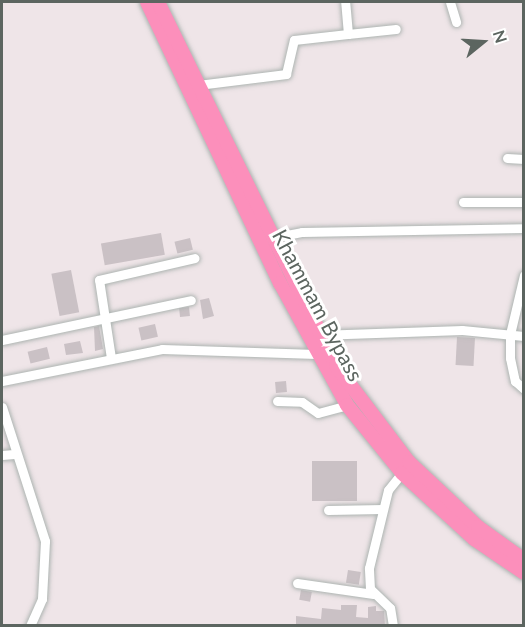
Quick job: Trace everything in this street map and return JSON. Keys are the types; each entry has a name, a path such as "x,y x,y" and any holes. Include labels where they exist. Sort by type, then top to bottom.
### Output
{"highway":[{"name":"Khammam Bypass","path":"151,2 198,85 271,238 282,275 355,395 409,462 478,526 524,560"},
{"name":"Khammam Bypass","path":"151,2 282,275 316,354 347,405 402,473 474,539 524,573"}],"street":[{"path":"345,2 348,34"},
{"path":"450,2 456,22"},
{"path":"198,85 282,75 290,69 294,40 396,29"},
{"path":"507,158 524,159"},
{"path":"463,202 524,202"},
{"path":"271,238 302,232 524,228"},
{"path":"111,357 101,279 195,258"},
{"path":"524,275 510,334 512,372 518,386 524,389"},
{"path":"2,340 191,300"},
{"path":"318,334 452,330 524,336"},
{"path":"2,381 111,357 185,349 316,354"},
{"path":"277,401 305,403 318,413 347,405"},
{"path":"2,413 45,541 42,599 30,626"},
{"path":"2,455 14,454"},
{"path":"393,626 390,608 373,594 368,583 369,568 388,490 402,473"},
{"path":"328,510 383,509"},
{"path":"297,583 373,594"}],"building":[{"path":"161,233 165,255 105,265 101,244"},
{"path":"190,238 193,250 177,254 174,242"},
{"path":"71,270 79,312 60,316 51,274"},
{"path":"209,298 214,316 203,319 200,300"},
{"path":"189,307 190,316 180,317 179,308"},
{"path":"155,324 158,337 141,340 138,328"},
{"path":"99,326 103,349 95,351 94,327"},
{"path":"457,337 475,338 474,366 456,365"},
{"path":"80,341 83,353 66,355 64,344"},
{"path":"47,347 50,359 30,363 28,352"},
{"path":"286,381 287,392 276,393 275,382"},
{"path":"312,461 357,461 357,501 312,501"},
{"path":"348,570 361,572 359,585 346,583"},
{"path":"301,590 312,592 310,602 299,600"},
{"path":"341,605 357,605 356,617 368,618 368,607 376,606 376,611 384,611 385,626 296,626 296,616 321,619 322,608 341,610"}]}
